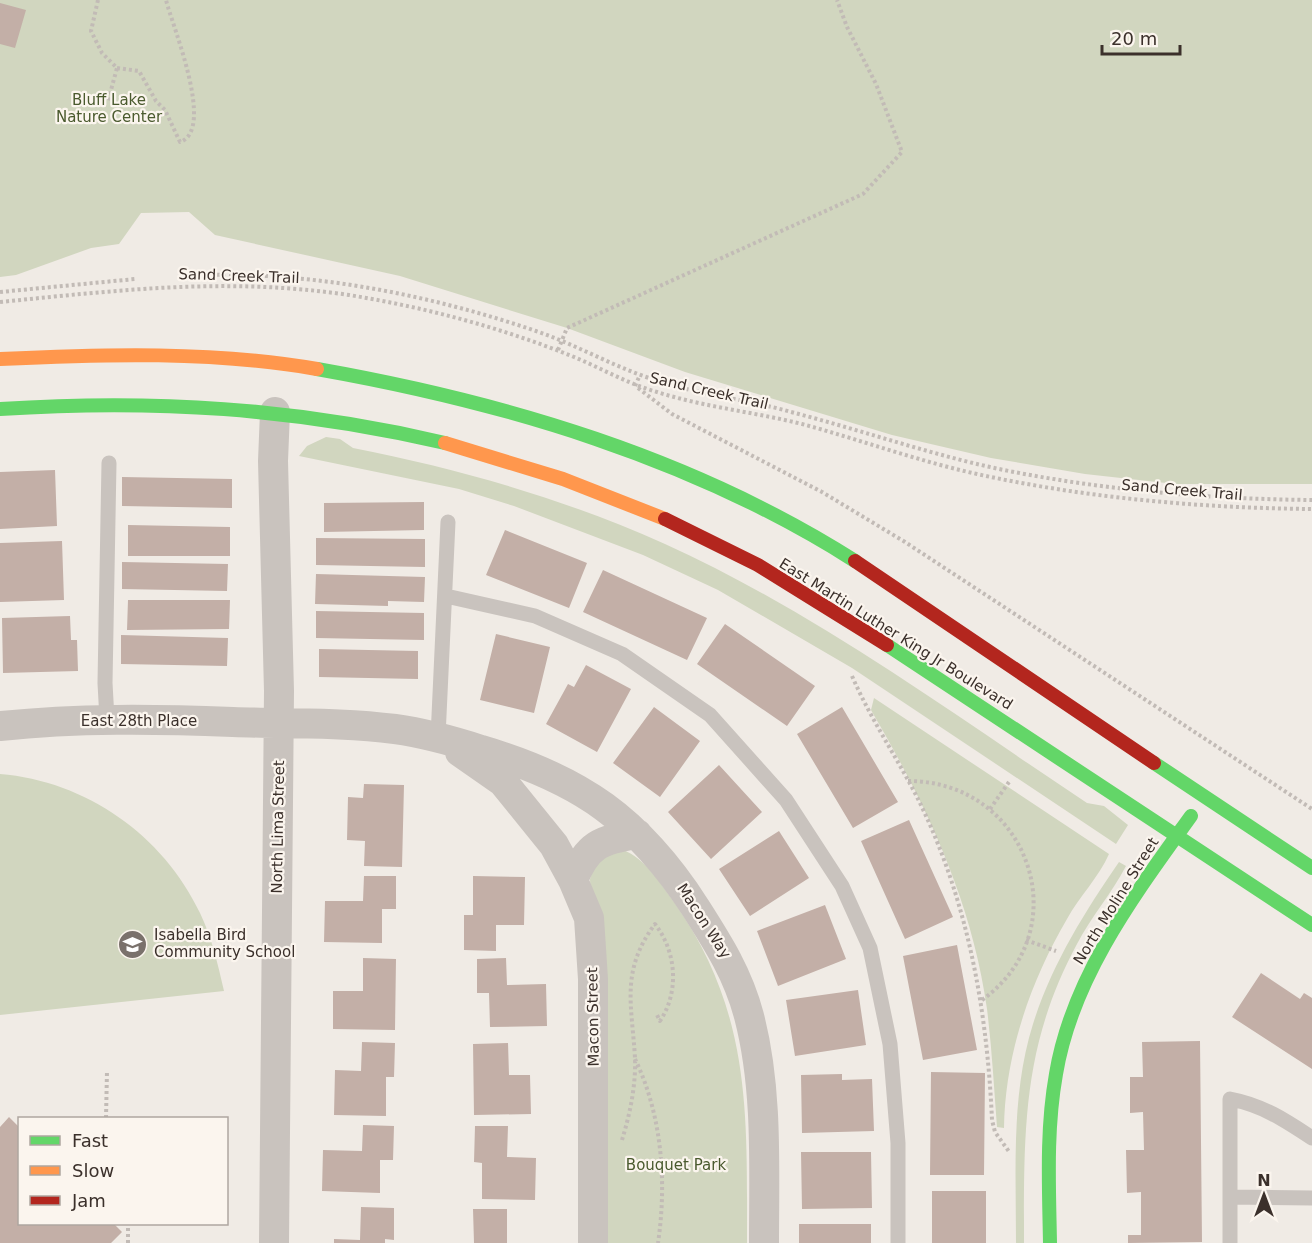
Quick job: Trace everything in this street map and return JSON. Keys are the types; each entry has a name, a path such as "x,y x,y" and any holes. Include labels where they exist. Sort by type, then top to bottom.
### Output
{"main road":[{"path":"0,359 104,354 156,355 297,366 370,376 473,399 649,458 795,526 878,578 1312,868"},
{"name":"East Martin Luther King Jr Boulevard","path":"0,409 135,403 275,412 413,436 509,461 622,502 726,548 823,604 1178,834 1312,925"},
{"name":"North Moline Street","path":"1050,1243 1051,1119 1062,1047 1094,965 1130,904 1204,797"}],"street":[{"name":"North Lima Street","path":"274,1243 278,723 273,460 275,412"},
{"name":"East 28th Place","path":"0,726 107,719 278,723"},
{"name":"Macon Way","path":"278,723 395,729 438,737 524,762 566,781 599,802 637,834 673,873 732,964 749,1014 758,1055 764,1165 764,1243"},
{"name":"Macon Way","path":"438,737 504,782 554,845 573,880"},
{"path":"573,880 580,863 594,847 606,840 637,834"},
{"name":"Macon Street","path":"573,880 589,918 593,979 593,1243"}],"lane":[{"path":"107,719 105,683 109,463"},
{"path":"438,737 448,522"},
{"path":"446,596 535,616 622,654 711,715 786,800 842,886 870,948 890,1044 898,1143 898,1243"},
{"path":"1230,1243 1230,1099 1252,1103 1270,1111 1312,1138"},
{"path":"1230,1197 1312,1198"}],"path":[{"path":"98,0 90,31 102,53 117,68 139,71 156,101 165,110 180,142 186,140 195,125 192,93 184,54 173,28 166,0"},
{"path":"558,351 567,328 863,194 902,153 876,84 847,27 837,0"},
{"path":"108,101 117,68"},
{"path":"182,276 265,276 366,288 469,310 562,340 658,381 787,410 999,469 1122,489 1246,498 1312,500"},
{"path":"0,292 135,279"},
{"name":"Sand Creek Trail","path":"0,302 182,285 272,286 347,295 421,309 488,326 558,351 635,386 802,424 943,465 1023,483 1143,500 1312,509"},
{"path":"640,375 635,386 672,414 822,492 905,542 1312,808"},
{"path":"852,676 867,711 908,781 930,826 958,901 982,1000 992,1119 995,1132 1010,1153"},
{"path":"908,781 934,782 958,789 990,809 1011,831 1029,866 1032,904 1026,940 1008,975 982,1000"},
{"path":"990,809 1010,782"},
{"path":"619,1148 631,1106 635,1058 630,987 641,946 655,924 668,945 673,968 667,1006 660,1021 657,1015"},
{"path":"1026,940 1056,951"},
{"path":"635,1058 649,1094 659,1146 662,1200 658,1243"},
{"path":"106,1071 106,1117"},
{"path":"128,1225 128,1243"}],"green space":[{"name":"Bluff Lake Nature Center","path":"0,0 1312,0 1312,484 1175,484 1085,474 991,458 892,435 685,372 567,328 400,276 215,235 189,212 141,213 119,244 91,248 16,275 0,277"},
{"path":"326,437 340,439 353,448 472,476 551,499 665,544 721,571 775,600 881,665 1087,803 1104,806 1128,825 1116,844 852,668 718,590 643,555 514,506 459,489 299,456 307,446"},
{"path":"874,698 1109,854 1067,919 1031,994 1009,1073 1004,1128 997,1127 987,1009 970,930 944,854 928,817 871,710"},
{"path":"0,774 32,779 91,800 118,817 143,837 165,859 184,885 200,913 217,961 224,991 0,1015"},
{"name":"Bouquet Park","path":"623,850 645,865 658,880 700,943 718,984 731,1025 740,1066 744,1108 747,1151 747,1243 604,1243 590,879 596,860"},
{"path":"1119,862 1126,866 1077,944 1059,982 1036,1054 1026,1126 1024,1243 1016,1243 1018,1105 1021,1077 1033,1024 1059,960 1093,900"}],"building":[{"path":"0,3 26,10 15,48 0,44"},
{"path":"55,470 57,526 0,529 0,472"},
{"path":"122,477 232,479 232,508 122,506"},
{"path":"424,502 424,530 324,532 324,503"},
{"path":"128,525 230,527 230,556 128,556"},
{"path":"505,530 587,563 569,608 486,575"},
{"path":"316,538 425,539 425,567 316,565"},
{"path":"62,541 64,600 0,602 0,543"},
{"path":"122,562 228,564 227,591 122,589"},
{"path":"603,570 707,618 687,660 583,612"},
{"path":"316,574 425,577 424,602 388,601 388,606 315,604"},
{"path":"128,600 230,600 229,629 127,630"},
{"path":"316,611 424,613 424,640 316,638"},
{"path":"70,616 71,640 77,640 78,671 3,673 2,618"},
{"path":"725,624 815,686 787,726 697,664"},
{"path":"496,634 550,647 534,713 480,700"},
{"path":"121,635 228,638 227,666 121,664"},
{"path":"319,649 418,651 418,679 319,677"},
{"path":"586,665 631,689 597,752 546,724 568,684 574,687"},
{"path":"654,707 700,741 660,797 613,763"},
{"path":"842,707 898,802 853,828 797,734"},
{"path":"719,765 762,812 711,859 668,812"},
{"path":"364,784 404,785 402,867 364,866 365,841 347,840 348,797 363,798"},
{"path":"909,820 953,917 905,939 861,841"},
{"path":"779,831 809,878 750,916 719,869"},
{"path":"364,876 396,876 396,909 382,909 382,943 324,942 325,901 363,901"},
{"path":"473,876 525,877 524,925 496,925 496,951 464,950 464,915 473,915"},
{"path":"825,905 846,959 778,986 757,931"},
{"path":"957,945 977,1050 923,1060 903,956"},
{"path":"363,958 396,959 395,1030 333,1029 333,991 363,991"},
{"path":"506,958 507,985 546,984 547,1026 490,1027 489,993 477,993 477,959"},
{"path":"1261,973 1300,999 1304,993 1312,998 1312,1069 1232,1017"},
{"path":"858,990 866,1045 795,1056 786,1000"},
{"path":"1200,1041 1202,1242 1128,1243 1128,1235 1141,1235 1141,1192 1127,1193 1126,1150 1144,1150 1143,1112 1130,1113 1130,1077 1143,1077 1142,1042"},
{"path":"362,1042 395,1043 394,1077 386,1077 386,1116 334,1115 335,1070 361,1071"},
{"path":"508,1043 509,1075 530,1075 531,1114 474,1115 473,1044"},
{"path":"931,1072 985,1073 984,1175 930,1175"},
{"path":"842,1074 842,1080 872,1079 874,1131 802,1133 801,1075"},
{"path":"9,1117 18,1126 18,1225 115,1225 122,1232 111,1243 0,1243 0,1127"},
{"path":"363,1125 394,1126 393,1160 380,1160 380,1193 322,1191 323,1150 362,1151"},
{"path":"475,1126 508,1126 507,1157 536,1158 535,1200 482,1199 482,1163 474,1162"},
{"path":"801,1152 871,1152 872,1208 802,1209"},
{"path":"932,1191 986,1191 986,1243 932,1243"},
{"path":"361,1207 394,1208 394,1240 385,1239 385,1243 334,1243 334,1239 360,1240"},
{"path":"473,1209 507,1209 507,1243 474,1243"},
{"path":"799,1224 871,1224 871,1243 799,1243"}],"traffic: fast":[{"path":"317,369 457,398 595,439 729,492 855,561"},
{"path":"0,409 113,405 224,409 334,422 445,443"},
{"path":"887,645 1312,925"},
{"path":"1154,763 1312,868"},
{"path":"1050,1243 1051,1116 1056,1074 1064,1038 1076,1004 1108,938 1191,816"}],"traffic: slow":[{"path":"0,359 159,355 238,359 317,369"},
{"path":"445,443 563,479 665,519"}],"traffic: jam":[{"path":"665,519 758,565 887,645"},
{"path":"855,561 1154,763"}],"place":[{"name":"Isabella Bird Community School","path":"133,944"}]}
